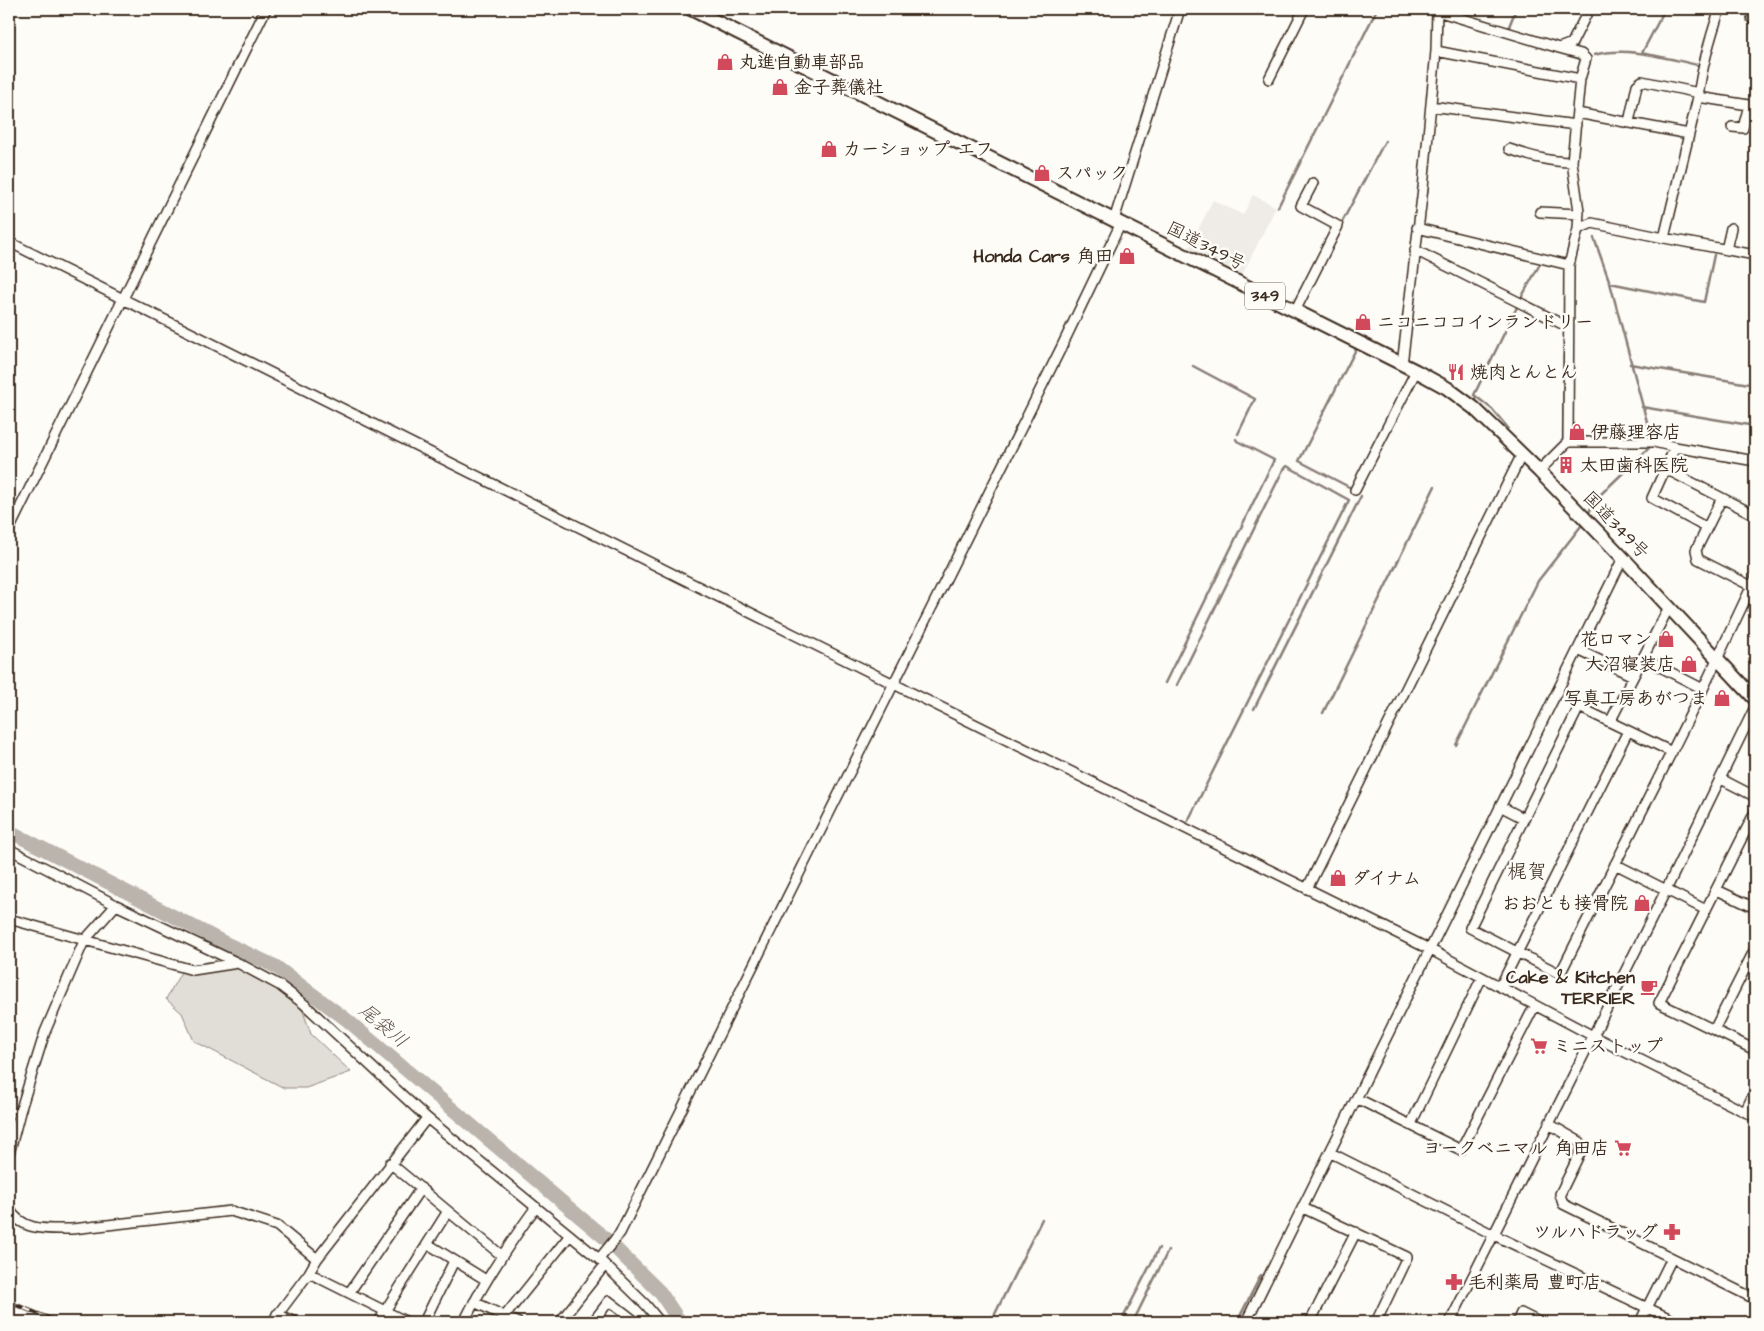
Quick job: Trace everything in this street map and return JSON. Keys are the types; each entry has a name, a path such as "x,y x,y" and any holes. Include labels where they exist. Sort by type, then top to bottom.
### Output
{"highway":[{"name":"国道349号","path":"691,9 1416,371 1464,399 1539,471 1755,699"}],"street":[{"path":"9,530 266,9"},
{"path":"560,1322 620,1233 894,684 1118,221 1180,9"},
{"path":"1269,79 1304,9"},
{"path":"1559,48 1572,43 1589,9"},
{"path":"1664,238 1710,37 1720,9"},
{"path":"1752,19 1755,9"},
{"path":"1402,365 1431,106 1436,51 1437,10 1581,54 1586,59 1580,79 1572,162 1579,214 1578,229 1569,265 1568,442"},
{"path":"1436,51 1580,79"},
{"path":"1629,122 1636,85 1642,81 1752,106 1743,128 1732,128"},
{"path":"1431,106 1576,124"},
{"path":"1577,113 1689,134"},
{"path":"1509,149 1535,158 1572,162"},
{"path":"1295,311 1338,226 1301,206 1313,183"},
{"path":"1540,212 1579,214"},
{"path":"1578,229 1592,223 1755,255"},
{"path":"1417,228 1569,265"},
{"path":"1726,250 1731,228"},
{"path":"9,242 1431,950 1593,1036 1755,1117"},
{"path":"1414,250 1568,327"},
{"path":"1355,490 1416,371"},
{"path":"1539,471 1568,442 1654,442 1755,462"},
{"path":"1676,447 1652,498 1707,528"},
{"path":"1307,889 1522,454"},
{"path":"1666,469 1755,515"},
{"path":"1672,752 1579,707 1470,928 1560,974 1672,752 1703,689 1715,666 1717,657 1754,584 1698,560 1696,550 1722,498"},
{"path":"1247,1322 1623,558"},
{"path":"1610,722 1669,608"},
{"path":"1578,650 1633,676"},
{"path":"1643,658 1703,689"},
{"path":"1450,1322 1666,890 1755,707"},
{"path":"1500,987 1628,730"},
{"path":"1720,779 1754,793"},
{"path":"1500,806 1523,818"},
{"path":"1755,812 1659,1003 1755,1050"},
{"path":"9,848 116,905 238,963 279,986 304,1004 325,1026 427,1118 602,1259 660,1322"},
{"path":"1615,864 1706,910"},
{"path":"1717,890 1755,908"},
{"path":"9,1154 45,1032 84,941 116,905"},
{"path":"9,919 193,970 238,963"},
{"path":"1714,1030 1755,949"},
{"path":"1411,1124 1482,977"},
{"path":"1358,1099 1461,1150 1535,1006"},
{"path":"1745,1112 1755,1091"},
{"path":"272,1322 317,1259 427,1118"},
{"path":"1549,1124 1580,1142 1582,1149 1560,1194 1564,1204 1755,1299"},
{"path":"1331,1153 1494,1235 1677,1322"},
{"path":"390,1163 501,1255"},
{"path":"349,1293 421,1188"},
{"path":"464,1322 501,1255 536,1207"},
{"path":"9,1208 18,1220 47,1230 231,1212 277,1226 317,1259"},
{"path":"1303,1208 1407,1257 1376,1322"},
{"path":"379,1322 384,1311 448,1211"},
{"path":"1310,1322 1356,1232"},
{"path":"505,1316 570,1235"},
{"path":"428,1244 486,1280"},
{"path":"1640,1322 1672,1258"},
{"path":"424,1322 454,1261"},
{"path":"308,1273 407,1322"},
{"path":"593,1322 609,1301 636,1322"},
{"path":"474,1302 518,1322"},
{"path":"277,1314 295,1322"},
{"path":"1517,1322 1521,1314 1539,1322"}],"shaded area":[{"path":"1253,195 1276,207 1242,275 1189,248 1213,200 1243,215"},
{"path":"232,955 256,955 296,973 303,989 303,1011 311,1034 351,1072 306,1088 284,1088 194,1041 182,1013 166,999 181,972"}],"waterway":[{"path":"1278,207 1377,9"},
{"path":"1508,29 1516,9"},
{"path":"1642,53 1665,9"},
{"path":"1594,55 1633,52 1698,65"},
{"path":"1341,224 1385,141"},
{"path":"1594,238 1610,283 1651,437"},
{"path":"1610,283 1704,302 1714,255"},
{"path":"1520,300 1540,264"},
{"path":"1508,428 1492,409 1474,395 1518,305"},
{"path":"1351,488 1299,461 1356,349"},
{"path":"1540,463 1563,440 1564,356"},
{"path":"1630,364 1755,385"},
{"path":"1193,366 1255,399 1238,434"},
{"path":"1642,407 1755,426"},
{"path":"1165,683 1274,460 1236,439"},
{"path":"1589,513 1592,505 1600,495 1651,446"},
{"path":"1177,685 1283,470 1287,466 1349,500 1188,821"},
{"path":"1323,713 1435,486"},
{"path":"1254,709 1361,496"},
{"path":"1456,745 1538,581 1581,526"},
{"name":"尾袋川","path":"9,831 223,942 275,966 347,1020 606,1239 660,1292 680,1322"},
{"path":"991,1322 1042,1219"},
{"path":"1121,1322 1159,1248"},
{"path":"1133,1322 1168,1251"},
{"path":"1237,1322 1261,1275"}],"railway":[{"path":"9,1302 58,1322"}],"place":[{"name":"丸進自動車部品","path":"725,62"},
{"name":"金子葬儀社","path":"780,87"},
{"name":"カーショップ エフ","path":"829,149"},
{"name":"スパック","path":"1042,173"},
{"name":"Honda Cars 角田","path":"1127,256"},
{"name":"ニコニココインランドリー","path":"1363,322"},
{"name":"焼肉とんとん","path":"1456,372"},
{"name":"伊藤理容店","path":"1577,432"},
{"name":"太田歯科医院","path":"1566,465"},
{"name":"花ロマン","path":"1666,639"},
{"name":"大沼寝装店","path":"1689,664"},
{"name":"写真工房あがつま","path":"1722,698"},
{"name":"ダイナム","path":"1338,878"},
{"name":"おおとも接骨院","path":"1642,903"},
{"name":"Cake & Kitchen TERRIER","path":"1649,987"},
{"name":"ミニストップ","path":"1539,1046"},
{"name":"ヨークベニマル 角田店","path":"1623,1148"},
{"name":"ツルハドラッグ","path":"1672,1232"},
{"name":"毛利薬局 豊町店","path":"1454,1282"}],"district":[{"name":"梶賀","path":"1527,872"}]}
